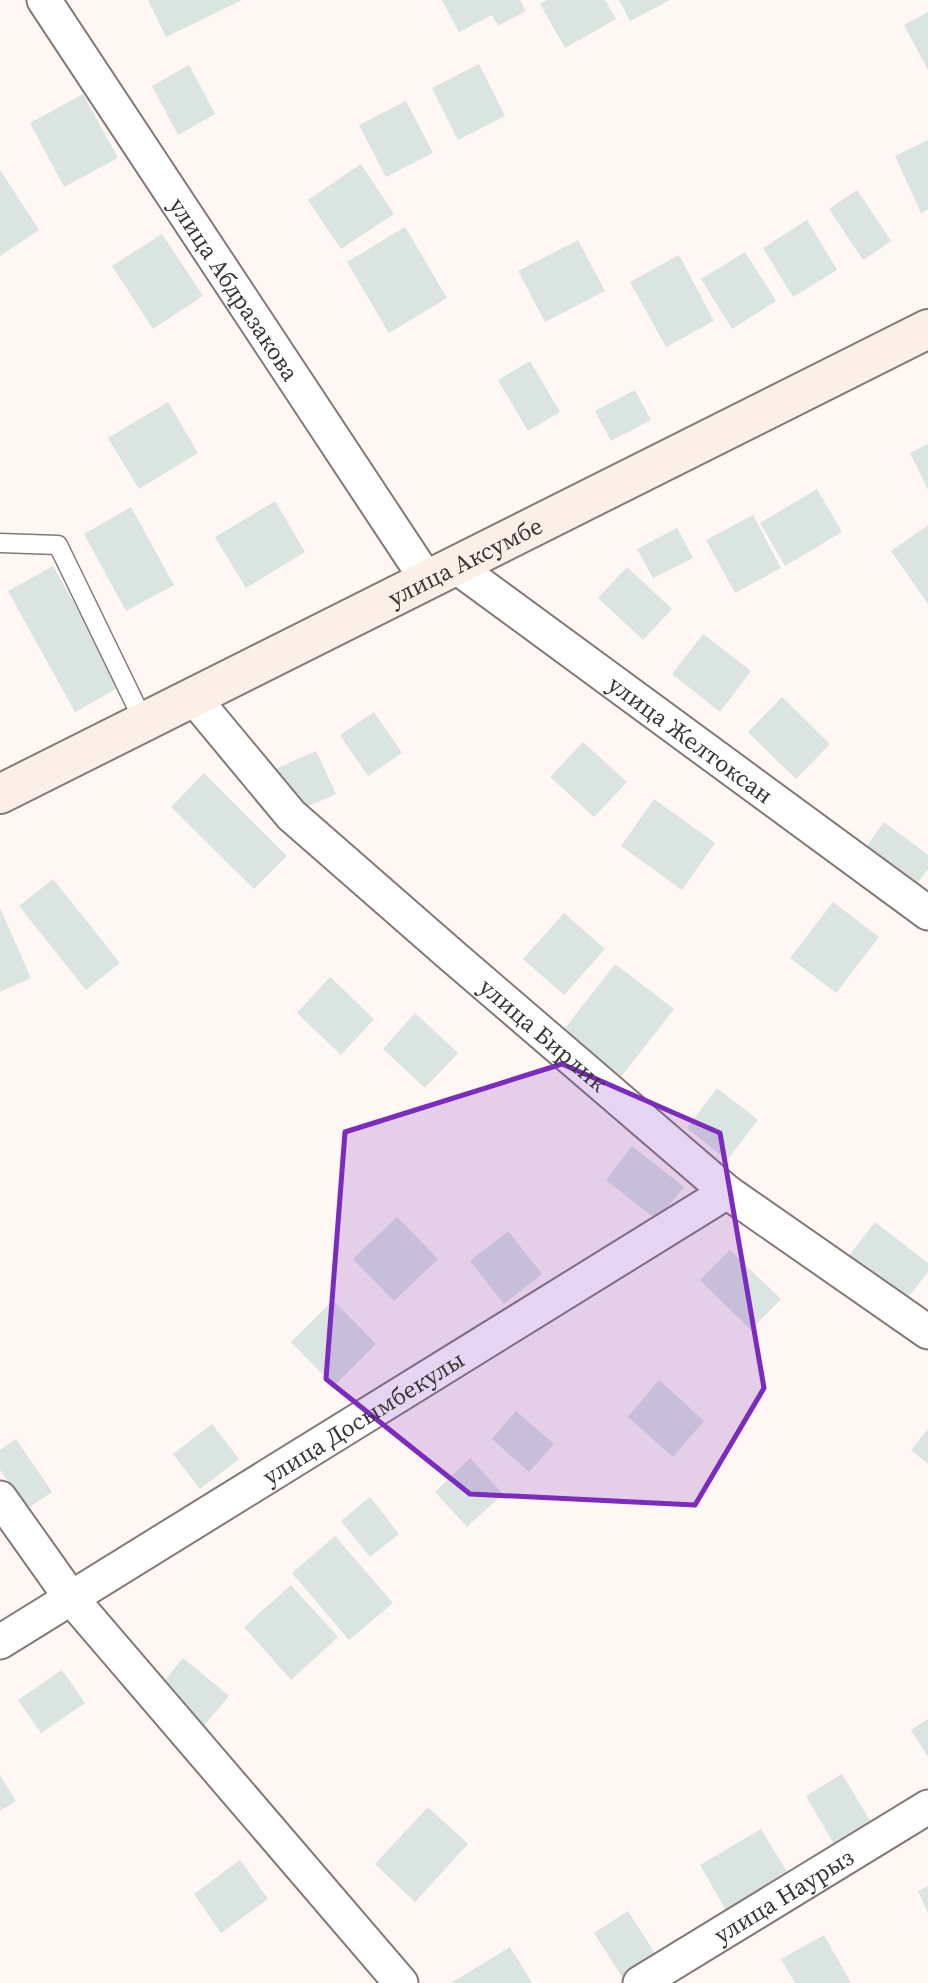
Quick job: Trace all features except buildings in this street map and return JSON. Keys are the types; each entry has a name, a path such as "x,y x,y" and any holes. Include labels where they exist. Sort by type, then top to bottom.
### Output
{"main road":[{"name":"улица Аксумбе","path":"0,794 928,329"}],"street":[{"name":"улица Абдразакова","path":"44,0 441,573"},
{"name":"улица Желтоксан","path":"441,573 928,913"},
{"name":"улица Бирлик","path":"193,697 291,815 727,1192 928,1332"},
{"name":"улица Досымбекулы","path":"0,1642 727,1192"},
{"path":"0,1498 71,1598 401,1983"},
{"name":"улица Наурыз","path":"640,1983 928,1807"}],"lane":[{"path":"0,543 58,545 144,722"}],"highlighted area":[{"path":"562,1064 720,1133 764,1388 695,1505 470,1494 326,1379 345,1132"}]}
